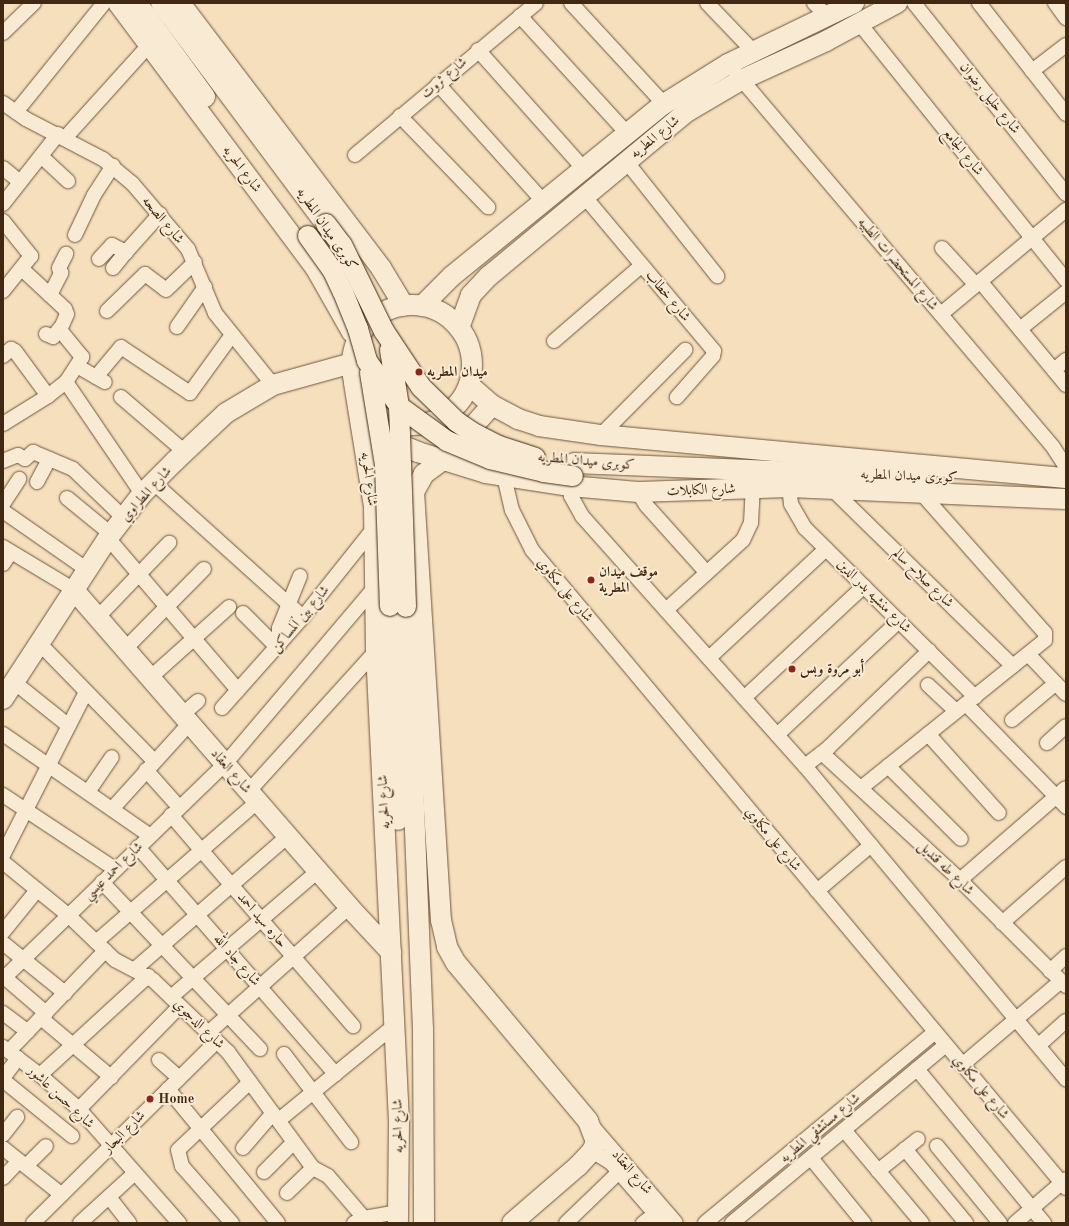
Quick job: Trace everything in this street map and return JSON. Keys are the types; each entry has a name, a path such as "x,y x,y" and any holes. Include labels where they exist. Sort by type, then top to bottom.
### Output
{"main road":[{"name":"شارع الحريه","path":"118,3 149,45 307,245 357,341"},
{"name":"كوبرى ميدان المطريه","path":"137,3 307,245 333,271 358,328 358,369 400,407 447,441 490,459 544,472 573,475 697,481 746,489"},
{"name":"كوبرى ميدان المطريه","path":"161,3 342,245 360,278 384,331 410,374 457,422 499,446 573,475 986,479 1046,476"},
{"path":"180,3 347,225 413,306"},
{"name":"شارع المطريه","path":"413,306 475,258 626,132 664,104 728,64 754,52 821,10 854,3"},
{"name":"شارع المطريه","path":"459,328 471,295 489,276 688,111 741,80 860,24 896,3"},
{"path":"307,245 322,261 339,255 348,242 347,225"},
{"path":"475,258 477,270 489,276"},
{"path":"413,306 442,313 459,328 471,355 469,385 452,410 427,423 407,425 388,420 365,402 358,369 357,341 372,320 387,310 413,306"},
{"path":"384,331 394,368 399,406 398,606 405,999 399,1121"},
{"name":"شارع الحريه","path":"358,369 374,507 376,651 399,1121 398,1217"},
{"path":"358,369 385,465 398,606"},
{"name":"شارع المطراوي","path":"6,692 109,536 148,488 226,413 273,385 358,369"},
{"path":"469,385 492,405 518,419 539,426 601,435 1066,478"},
{"name":"شارع الكابلات","path":"365,402 370,422 387,439 400,446 443,460 504,476 573,475 638,492 788,487 1066,499"},
{"path":"492,405 443,460 418,482 413,504 440,920 447,947 463,972 588,1121 595,1135 592,1151 512,1223"},
{"path":"374,507 383,494 393,491 403,493 413,504"},
{"name":"شارع العقاد","path":"73,589 126,648 349,907 391,952"},
{"name":"شارع الحريه","path":"398,606 423,1028 424,1223"}],"street":[{"path":"3,33 34,3"},
{"path":"16,112 104,3"},
{"name":"شارع ثروت","path":"355,155 478,50 536,3"},
{"path":"571,3 664,104"},
{"path":"707,3 754,52"},
{"name":"شارع خليل رضوان","path":"914,3 1066,194"},
{"path":"979,3 1066,113"},
{"path":"1055,3 1066,18"},
{"path":"520,16 626,132"},
{"name":"شارع الجامع","path":"860,24 1066,280"},
{"path":"3,204 41,156 149,45"},
{"path":"1032,71 1066,45"},
{"path":"478,50 584,168"},
{"name":"شارع المستحضرات الطبيه","path":"728,64 941,314 1053,448 1066,467"},
{"path":"438,84 543,200"},
{"name":"شارع الصحه","path":"3,103 16,112 113,166 160,214 195,262 215,313 273,385"},
{"path":"400,116 488,208"},
{"path":"41,156 68,181"},
{"path":"626,161 717,276"},
{"path":"75,235 94,195 113,166"},
{"path":"3,168 20,182"},
{"name":"شارع خطاب","path":"584,196 714,351 712,358 677,397"},
{"path":"941,314 1066,210"},
{"path":"112,268 160,214"},
{"path":"3,221 31,256 3,291"},
{"path":"99,259 112,245 126,252"},
{"path":"942,248 978,283 1020,328 1066,384"},
{"path":"50,295 61,273 59,268 66,254"},
{"path":"107,311 145,274 166,290 195,262"},
{"path":"554,341 642,264"},
{"path":"22,269 67,311 60,328 53,337 46,334"},
{"path":"177,327 205,287"},
{"path":"1020,328 1066,292"},
{"path":"3,424 48,396 66,382 77,366 82,355 60,328"},
{"path":"77,366 100,380 121,347 190,393 232,335"},
{"path":"3,356 10,349 15,350 48,396"},
{"path":"601,435 685,350"},
{"path":"1054,370 1066,360"},
{"path":"66,382 148,488 303,617"},
{"path":"121,397 185,452"},
{"path":"3,461 18,455 25,459 33,452 81,474 124,518"},
{"path":"36,482 49,459"},
{"path":"573,475 571,496 582,516 805,766 1016,1017 1066,1079"},
{"name":"شارع على مكاوي","path":"504,476 512,510 532,550 935,1032 1065,1184"},
{"path":"3,504 19,479"},
{"name":"شارع منشيه بدر الدين","path":"788,487 796,514 826,549 929,651 966,704"},
{"path":"666,610 743,540 748,531 746,489"},
{"name":"شارع صلاح سالم","path":"832,489 1013,666"},
{"path":"638,492 646,505 707,573"},
{"path":"861,788 1042,643 1045,633 922,493"},
{"path":"67,498 109,536 139,574 238,690"},
{"path":"3,511 86,569"},
{"name":"شارع بين المساكن","path":"222,708 303,617 374,528"},
{"path":"98,617 169,543"},
{"path":"709,658 826,549"},
{"path":"3,564 7,550 73,589"},
{"path":"126,648 204,569"},
{"path":"278,646 279,628 300,576"},
{"name":"شارع احمد عيسي","path":"3,978 149,835 225,764 376,586"},
{"path":"744,698 864,586"},
{"path":"151,677 229,607"},
{"path":"242,613 278,646"},
{"path":"777,735 899,621"},
{"name":"حاره سيد احمد","path":"39,643 86,692 150,766 175,811 201,850 353,1026"},
{"path":"72,1136 3,1079 10,1052 65,993 101,946 130,912 201,850 253,796 376,651"},
{"path":"805,766 822,753 929,651"},
{"path":"1028,654 1066,694"},
{"path":"1012,720 1056,683"},
{"path":"928,685 966,704 1061,793 1066,807"},
{"path":"6,692 69,726"},
{"path":"3,856 86,692"},
{"path":"112,809 150,766 198,701"},
{"path":"1047,743 1066,726"},
{"path":"3,734 149,835"},
{"path":"928,734 999,813"},
{"name":"شارع طه قنديل","path":"822,753 960,880 1063,984"},
{"path":"88,792 112,757"},
{"path":"888,766 962,839"},
{"path":"960,880 1061,793"},
{"path":"3,795 115,869"},
{"path":"135,969 288,836"},
{"path":"817,891 871,845"},
{"name":"شارع جاد الله","path":"138,846 335,1074"},
{"name":"شارع الدجوي","path":"3,862 68,915 115,960 148,976 240,1066 313,1168 328,1176 359,1220"},
{"path":"1002,923 1066,867"},
{"path":"79,1109 111,1077 193,979 318,871"},
{"path":"102,882 260,1049"},
{"path":"3,932 37,890"},
{"name":"شارع البحار","path":"42,1220 62,1194 179,1078 228,1016 349,907"},
{"path":"3,943 65,993"},
{"path":"1050,971 1066,956"},
{"path":"40,1075 148,976"},
{"path":"3,978 44,1015 73,1045 111,1077"},
{"path":"962,1064 1016,1017 1063,984"},
{"path":"3,1013 28,1032"},
{"path":"1039,1045 1066,1021"},
{"path":"243,1148 276,1117 313,1092 395,1025"},
{"name":"شارع مستشفي المطريه","path":"705,1223 935,1032"},
{"name":"شارع مستشفي المطريه","path":"732,1223 946,1044"},
{"name":"شارع حسن عاشور","path":"10,1052 40,1075 79,1109 179,1223"},
{"path":"284,1054 351,1142"},
{"path":"159,1060 179,1078"},
{"path":"917,1069 1044,1223"},
{"path":"232,1223 182,1166 178,1150 250,1082"},
{"path":"168,1089 278,1223"},
{"path":"3,1135 17,1117"},
{"name":"شارع العقاد","path":"588,1121 676,1223"},
{"path":"844,1130 922,1223"},
{"path":"878,1171 918,1139"},
{"path":"264,1172 294,1142"},
{"path":"3,1178 46,1146"},
{"path":"937,1146 1000,1223"},
{"path":"3,1148 62,1194"},
{"path":"905,1149 966,1223"},
{"name":"شارع العقاد","path":"592,1151 611,1163 659,1218"},
{"path":"811,1158 864,1223"},
{"path":"287,1193 313,1168"},
{"path":"566,1223 618,1172"},
{"path":"80,1223 135,1173"},
{"path":"1015,1223 1032,1208 1065,1184"},
{"path":"109,1197 129,1223"},
{"path":"359,1220 398,1217"},
{"path":"643,1223 659,1218"}],"place":[{"name":"ميدان المطريه","path":"419,372"},
{"name":"موقف ميدان المطرية","path":"591,580"},
{"name":"أبو مروة وبس","path":"792,669"},
{"name":"Home","path":"150,1099"}]}
